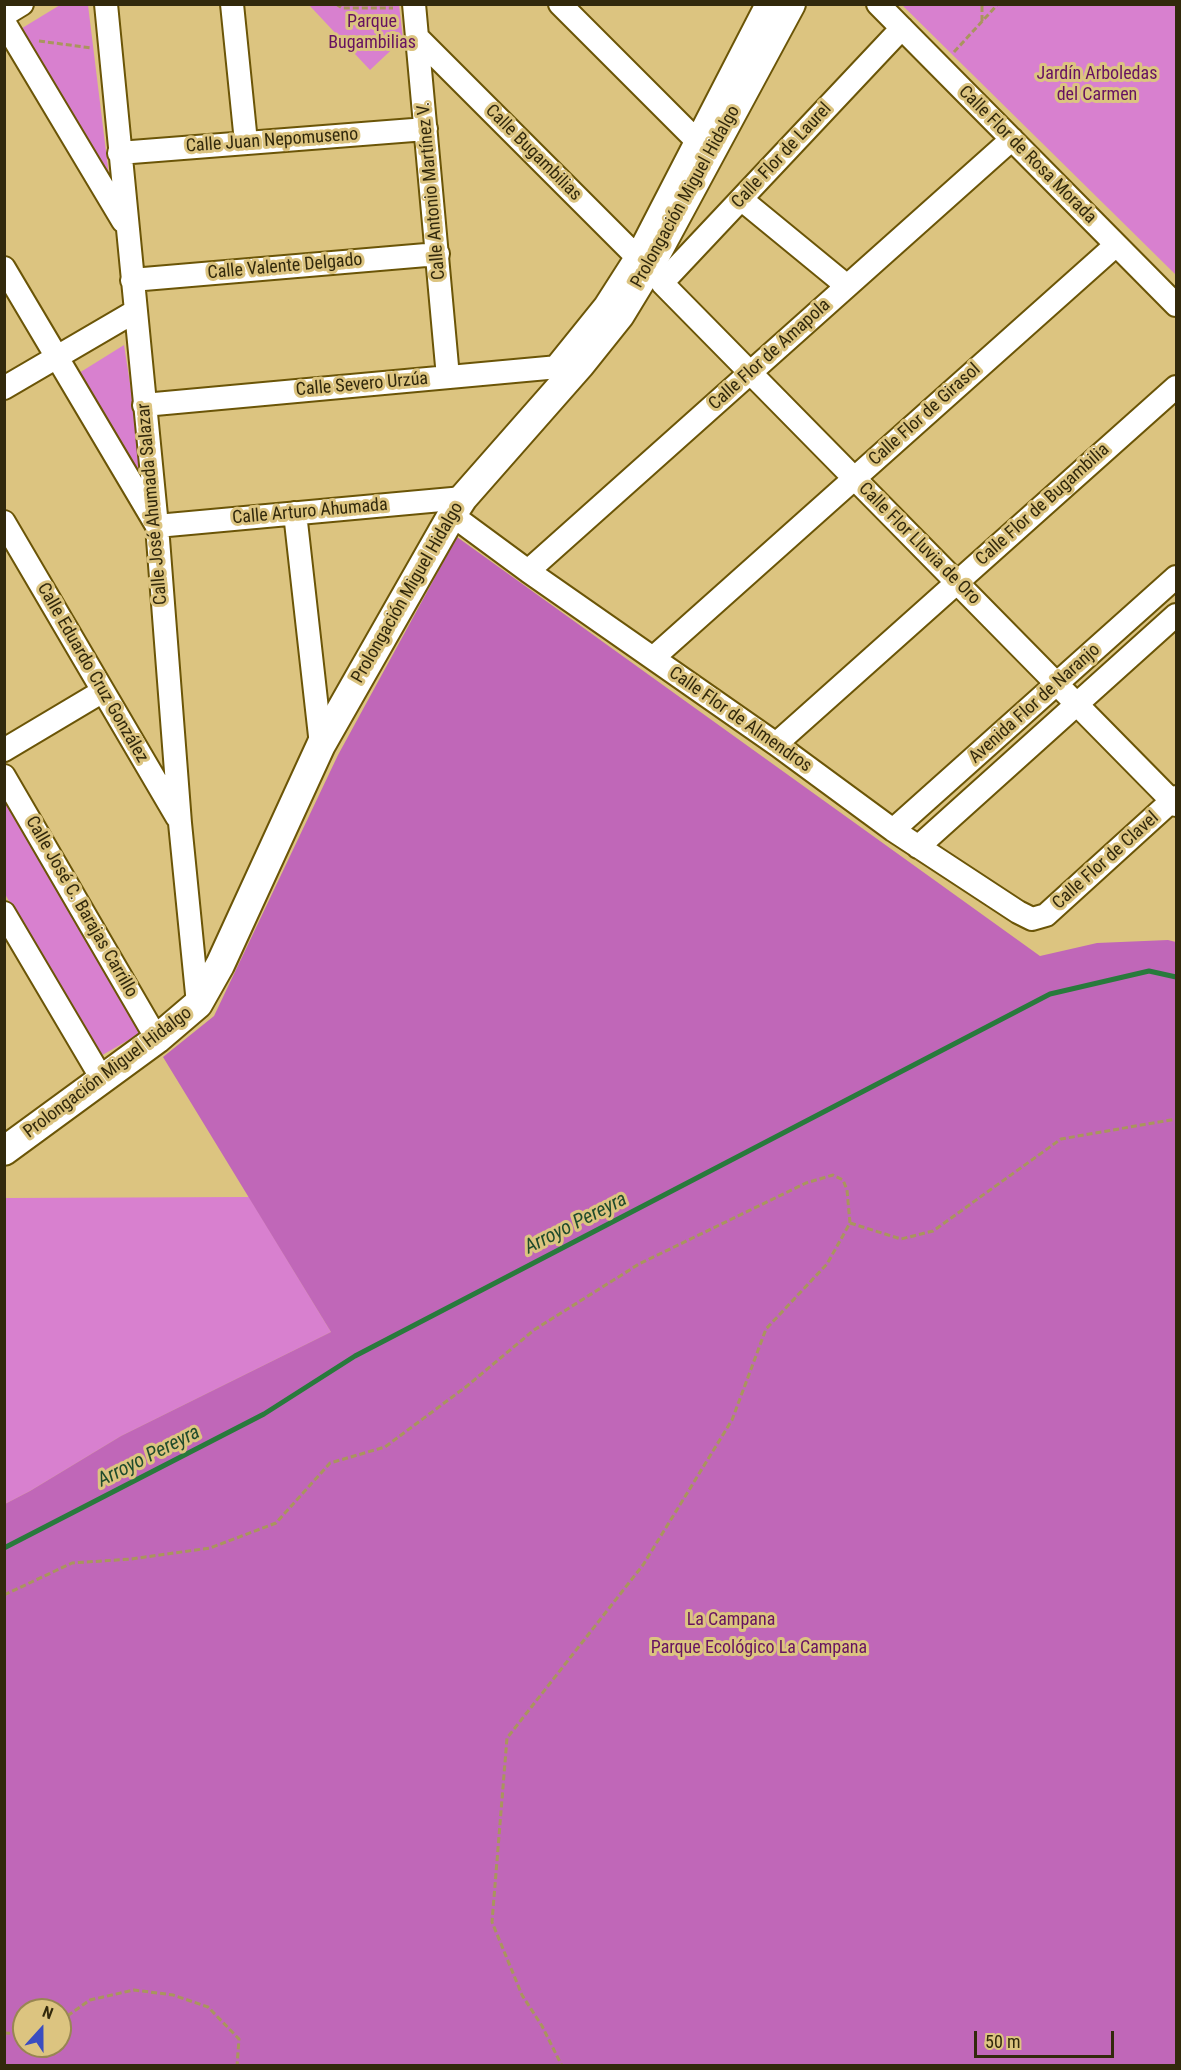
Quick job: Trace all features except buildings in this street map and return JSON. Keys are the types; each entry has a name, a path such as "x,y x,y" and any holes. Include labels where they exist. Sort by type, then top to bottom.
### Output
{"main road":[{"name":"Prolongación Miguel Hidalgo","path":"4,1151 158,1039 198,1004 220,965 321,745 458,506 568,367 620,315 649,269 704,147 771,11"}],"street":[{"path":"4,15 22,4"},
{"name":"Calle José Ahumada Salazar","path":"105,4 157,526 180,823 198,1004"},
{"path":"232,4 246,142"},
{"path":"560,4 704,147"},
{"name":"Calle Flor de Rosa Morada","path":"878,4 1176,305"},
{"name":"Calle Antonio Martínez V.","path":"415,6 448,377"},
{"name":"Calle Flor de Laurel","path":"649,269 741,200 902,28"},
{"path":"9,30 127,227"},
{"name":"Calle Bugambilias","path":"418,38 649,269"},
{"name":"Calle Juan Nepomuseno","path":"119,153 426,129"},
{"name":"Calle Flor de Amapola","path":"528,571 1011,139"},
{"path":"741,200 847,286"},
{"name":"Calle Flor de Girasol","path":"653,658 1116,245"},
{"name":"Calle Valente Delgado","path":"132,280 438,254"},
{"path":"4,268 157,526"},
{"name":"Calle Flor Lluvia de Oro","path":"649,269 1175,801"},
{"path":"4,388 134,312"},
{"name":"Calle Severo Urzúa","path":"144,405 568,367"},
{"name":"Calle Flor de Bugambilia","path":"776,744 1176,387"},
{"name":"Calle Arturo Ahumada","path":"157,526 295,513 458,506"},
{"name":"Calle Flor de Almendros","path":"458,506 528,571 776,744 893,830 1032,919"},
{"path":"295,513 321,745"},
{"name":"Calle Eduardo Cruz González","path":"4,522 180,823"},
{"name":"Avenida Flor de Naranjo","path":"893,830 1176,577"},
{"name":"Avenida Flor de Naranjo","path":"918,847 1176,615"},
{"path":"4,750 103,691"},
{"name":"Calle José C. Barajas Carrillo","path":"4,776 158,1039"},
{"name":"Calle Flor de Clavel","path":"1032,919 1046,915 1175,801"},
{"path":"4,913 102,1079"}],"path":[{"path":"336,4 342,8 415,6"},
{"path":"982,4 982,22"},
{"path":"952,54 998,4"},
{"path":"9,30 110,51"},
{"path":"850,1223 901,1239 933,1231 1061,1139 1176,1119"},
{"path":"4,1595 72,1563 131,1559 210,1548 276,1523 330,1463 386,1447 467,1386 534,1330 639,1264 806,1183 833,1175 843,1180 847,1190 850,1223 827,1264 766,1329 732,1420 643,1565 507,1738 492,1922 522,1995 542,2026 562,2066"},
{"path":"72,2013 90,2000 134,1990 173,1995 208,2007 239,2039 237,2066"}],"green space":[{"path":"60,5 88,5 110,184 19,30"},
{"name":"Parque Bugambilias","path":"309,5 399,5 403,39 370,70"},
{"name":"Jardín Arboledas del Carmen","path":"902,5 1176,5 1176,275"},
{"path":"124,345 147,492 79,373"},
{"name":"La Campana","path":"457,537 1040,956 1097,943 1168,940 1176,942 1176,2065 5,2065 5,1504 121,1436 331,1332 163,1057 214,1016 338,755"},
{"path":"4,789 144,1031 99,1057 5,894"},
{"path":"249,1197 331,1332 121,1436 5,1504 5,1198"}],"waterway":[{"name":"Arroyo Pereyra","path":"4,1548 264,1414 355,1356 1050,994 1149,971 1176,977"}],"park label":[{"name":"Parque Ecológico La Campana","path":"759,1648"}]}
